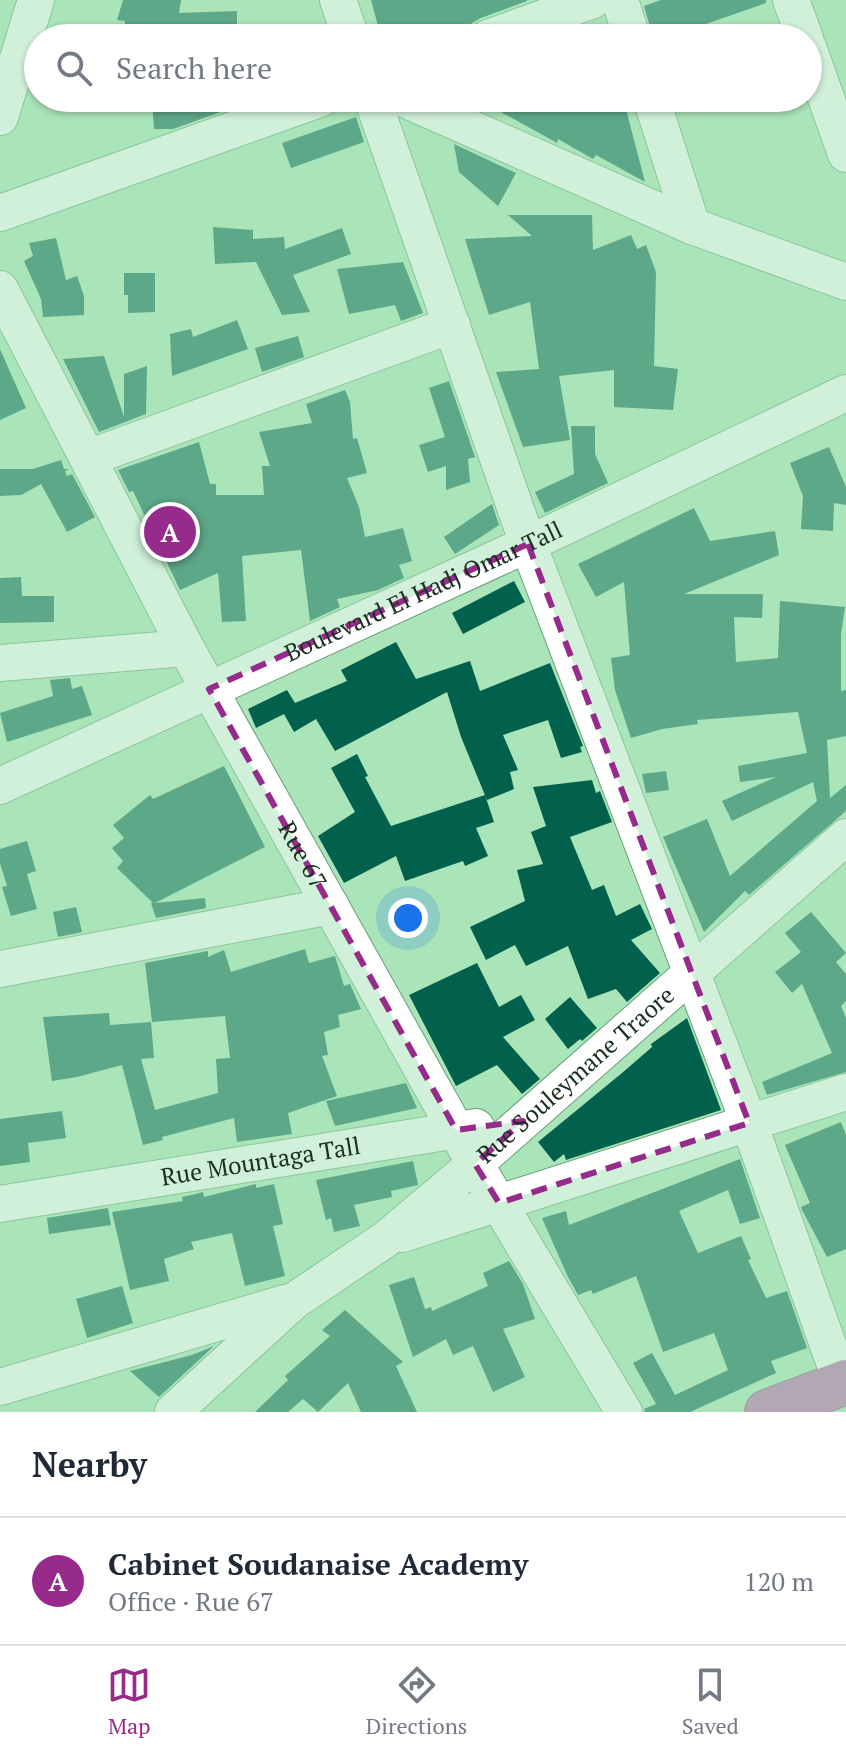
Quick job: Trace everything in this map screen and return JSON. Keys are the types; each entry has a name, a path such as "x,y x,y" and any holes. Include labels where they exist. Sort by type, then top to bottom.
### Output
{"highway":[{"path":"767,1412 844,1383"}],"street":[{"path":"29,24 36,0"},
{"path":"338,0 346,24"},
{"path":"527,24 593,0"},
{"path":"620,0 628,24"},
{"path":"791,0 800,24"},
{"path":"0,117 24,39"},
{"path":"822,86 846,154"},
{"path":"0,213 283,112"},
{"path":"377,112 528,544 693,972 844,1383"},
{"path":"434,112 692,226 846,282"},
{"path":"655,112 692,226"},
{"name":"Rue 67","path":"0,289 186,648 475,1164 624,1412"},
{"path":"88,458 452,325"},
{"name":"Boulevard El Hadj Omar Tall","path":"0,786 528,544 846,393"},
{"path":"0,663 186,648"},
{"name":"Rue Souleymane Traore","path":"294,1301 386,1239 846,837"},
{"path":"0,969 331,906"},
{"path":"386,1239 846,1092"},
{"name":"Rue Mountaga Tall","path":"0,1204 523,1121"},
{"path":"0,1387 294,1301"},
{"path":"173,1412 294,1301"}],"highlighted area":[{"path":"528,544 749,1123 499,1203 475,1164 523,1121 456,1130 209,689"}],"building":[{"path":"123,0 181,0 179,13 237,11 237,24 125,24 125,21 117,20"},
{"path":"371,0 527,0 472,24 377,24"},
{"path":"661,0 766,0 766,3 706,24 649,24 644,6"},
{"path":"153,112 221,112 173,129 154,129"},
{"path":"501,112 627,112 645,182 596,155 593,159 558,139 557,143"},
{"path":"356,117 364,142 291,168 282,143"},
{"path":"454,144 516,173 498,206 459,172"},
{"path":"508,215 592,215 593,250 631,235 637,249 646,245 656,272 654,366 678,369 673,410 614,407 614,370 559,376 570,440 523,447 496,372 539,369 530,302 489,315 465,239 532,236"},
{"path":"213,227 253,230 253,239 284,237 285,249 342,228 351,254 293,275 310,312 282,315 256,262 215,264"},
{"path":"56,238 66,280 77,276 84,296 84,315 43,317 41,299 24,261 33,256 29,243"},
{"path":"403,262 423,313 401,321 395,305 349,314 337,269"},
{"path":"124,273 155,273 155,312 128,313"},
{"path":"237,320 248,349 172,376 170,334 191,329 193,337"},
{"path":"298,336 304,357 262,372 255,348"},
{"path":"0,349 26,408 0,420"},
{"path":"104,356 124,417 124,374 147,366 146,414 99,432 63,359"},
{"path":"449,381 475,457 468,459 470,482 446,490 446,466 428,472 419,445 445,437 429,388"},
{"path":"345,390 350,402 353,439 357,438 367,473 347,478 359,507 365,537 403,528 412,561 399,565 404,578 378,590 337,599 340,607 310,621 301,550 242,556 246,621 222,622 218,573 180,590 133,491 129,492 118,470 199,442 210,484 216,484 216,495 264,495 262,466 270,466 259,432 312,423 306,404"},
{"path":"571,426 595,426 595,454 608,483 545,513 535,492 574,474"},
{"path":"829,447 846,487 846,505 834,503 833,531 801,529 803,496 790,463"},
{"path":"61,460 64,469 69,469 65,471 67,476 72,474 95,517 67,532 41,484 21,495 0,496 0,469 33,469"},
{"path":"492,504 499,525 455,554 444,537"},
{"path":"694,508 710,541 775,531 779,555 684,594 763,594 762,618 734,617 736,662 778,658 780,601 845,607 841,634 841,691 846,690 846,736 827,740 830,798 846,785 846,811 749,895 745,891 704,932 663,837 707,819 730,876 817,801 813,782 732,821 722,801 776,777 740,782 738,766 807,753 798,712 697,720 698,724 662,729 631,738 615,690 611,658 630,655 624,582 596,597 578,564"},
{"path":"21,577 22,596 54,596 54,622 0,623 0,578"},
{"path":"514,581 525,602 463,634 452,613"},
{"path":"396,642 416,679 470,661 480,691 550,663 583,746 580,747 582,752 561,758 548,720 503,735 518,770 510,772 514,789 487,800 461,737 447,692 335,751 316,719 294,732 284,714 256,728 248,709 287,690 295,703 347,681 341,670"},
{"path":"70,678 72,689 82,686 92,715 7,742 0,713 53,696 50,680"},
{"path":"357,754 368,776 365,777 391,826 485,795 494,822 476,828 488,856 465,866 463,861 405,881 396,856 344,883 318,836 355,812 331,768"},
{"path":"224,766 265,847 155,903 205,898 206,908 156,918 153,903 117,868 123,861 112,848 124,838 113,825 150,795 153,799"},
{"path":"666,771 669,790 646,793 642,774"},
{"path":"592,780 596,793 600,791 612,822 570,837 592,890 604,885 616,916 640,904 652,929 631,940 660,973 627,1002 616,989 588,999 568,946 526,966 515,945 486,960 470,927 525,901 517,870 543,864 531,832 546,826 533,787"},
{"path":"27,841 36,871 27,874 37,909 11,916 2,887 7,886 0,863 0,849"},
{"path":"76,907 82,932 58,937 53,912"},
{"path":"811,912 846,953 836,962 846,974 846,1001 841,1006 846,1018 846,1072 767,1095 762,1082 832,1053 802,984 792,993 775,972 801,952 785,933"},
{"path":"305,949 309,963 335,956 344,986 350,984 361,1009 338,1015 340,1027 324,1032 328,1055 322,1056 337,1096 288,1113 292,1134 237,1142 234,1118 143,1145 122,1065 52,1081 43,1017 109,1013 110,1025 151,1022 154,1058 141,1059 155,1110 218,1093 216,1059 230,1058 225,1016 152,1022 145,963 208,951 208,957 224,950 231,972"},
{"path":"477,963 499,1007 521,995 535,1020 503,1037 540,1079 522,1094 497,1065 456,1086 409,995"},
{"path":"570,997 597,1028 568,1049 545,1019"},
{"path":"687,1018 721,1110 566,1160 564,1154 554,1162 538,1142 652,1047 651,1044"},
{"path":"406,1083 417,1108 335,1126 326,1101"},
{"path":"62,1111 66,1138 28,1143 30,1162 0,1166 0,1119"},
{"path":"841,1122 846,1135 846,1249 827,1257 802,1210 801,1207 810,1203 785,1145"},
{"path":"740,1159 760,1218 740,1224 728,1190 679,1211 698,1253 741,1236 751,1259 748,1260 766,1298 787,1291 807,1348 771,1361 776,1373 690,1412 645,1412 644,1409 656,1404 633,1363 652,1353 675,1395 728,1370 714,1333 663,1352 636,1276 593,1294 591,1290 578,1295 542,1218 566,1211 569,1225"},
{"path":"413,1161 418,1185 391,1191 392,1197 354,1205 360,1226 334,1232 331,1218 326,1220 316,1180"},
{"path":"256,1184 256,1188 274,1184 283,1224 273,1226 285,1276 245,1286 232,1233 191,1242 194,1249 164,1259 169,1281 130,1290 112,1212 183,1201 182,1197 203,1192 204,1197"},
{"path":"108,1208 111,1225 49,1234 47,1218"},
{"path":"509,1261 523,1284 535,1319 503,1329 525,1377 493,1392 473,1346 453,1355 446,1339 413,1357 389,1285 414,1277 425,1309 431,1307 432,1311 488,1286 483,1273"},
{"path":"122,1286 133,1323 87,1338 76,1299"},
{"path":"345,1310 403,1362 396,1366 417,1412 361,1412 348,1383 318,1412 303,1399 288,1412 255,1412 288,1380 285,1376 330,1336 322,1330"},
{"path":"214,1346 159,1397 130,1371 192,1355"}],"place":[{"name":"Cabinet Soudanaise Academy","path":"170,532"}]}
